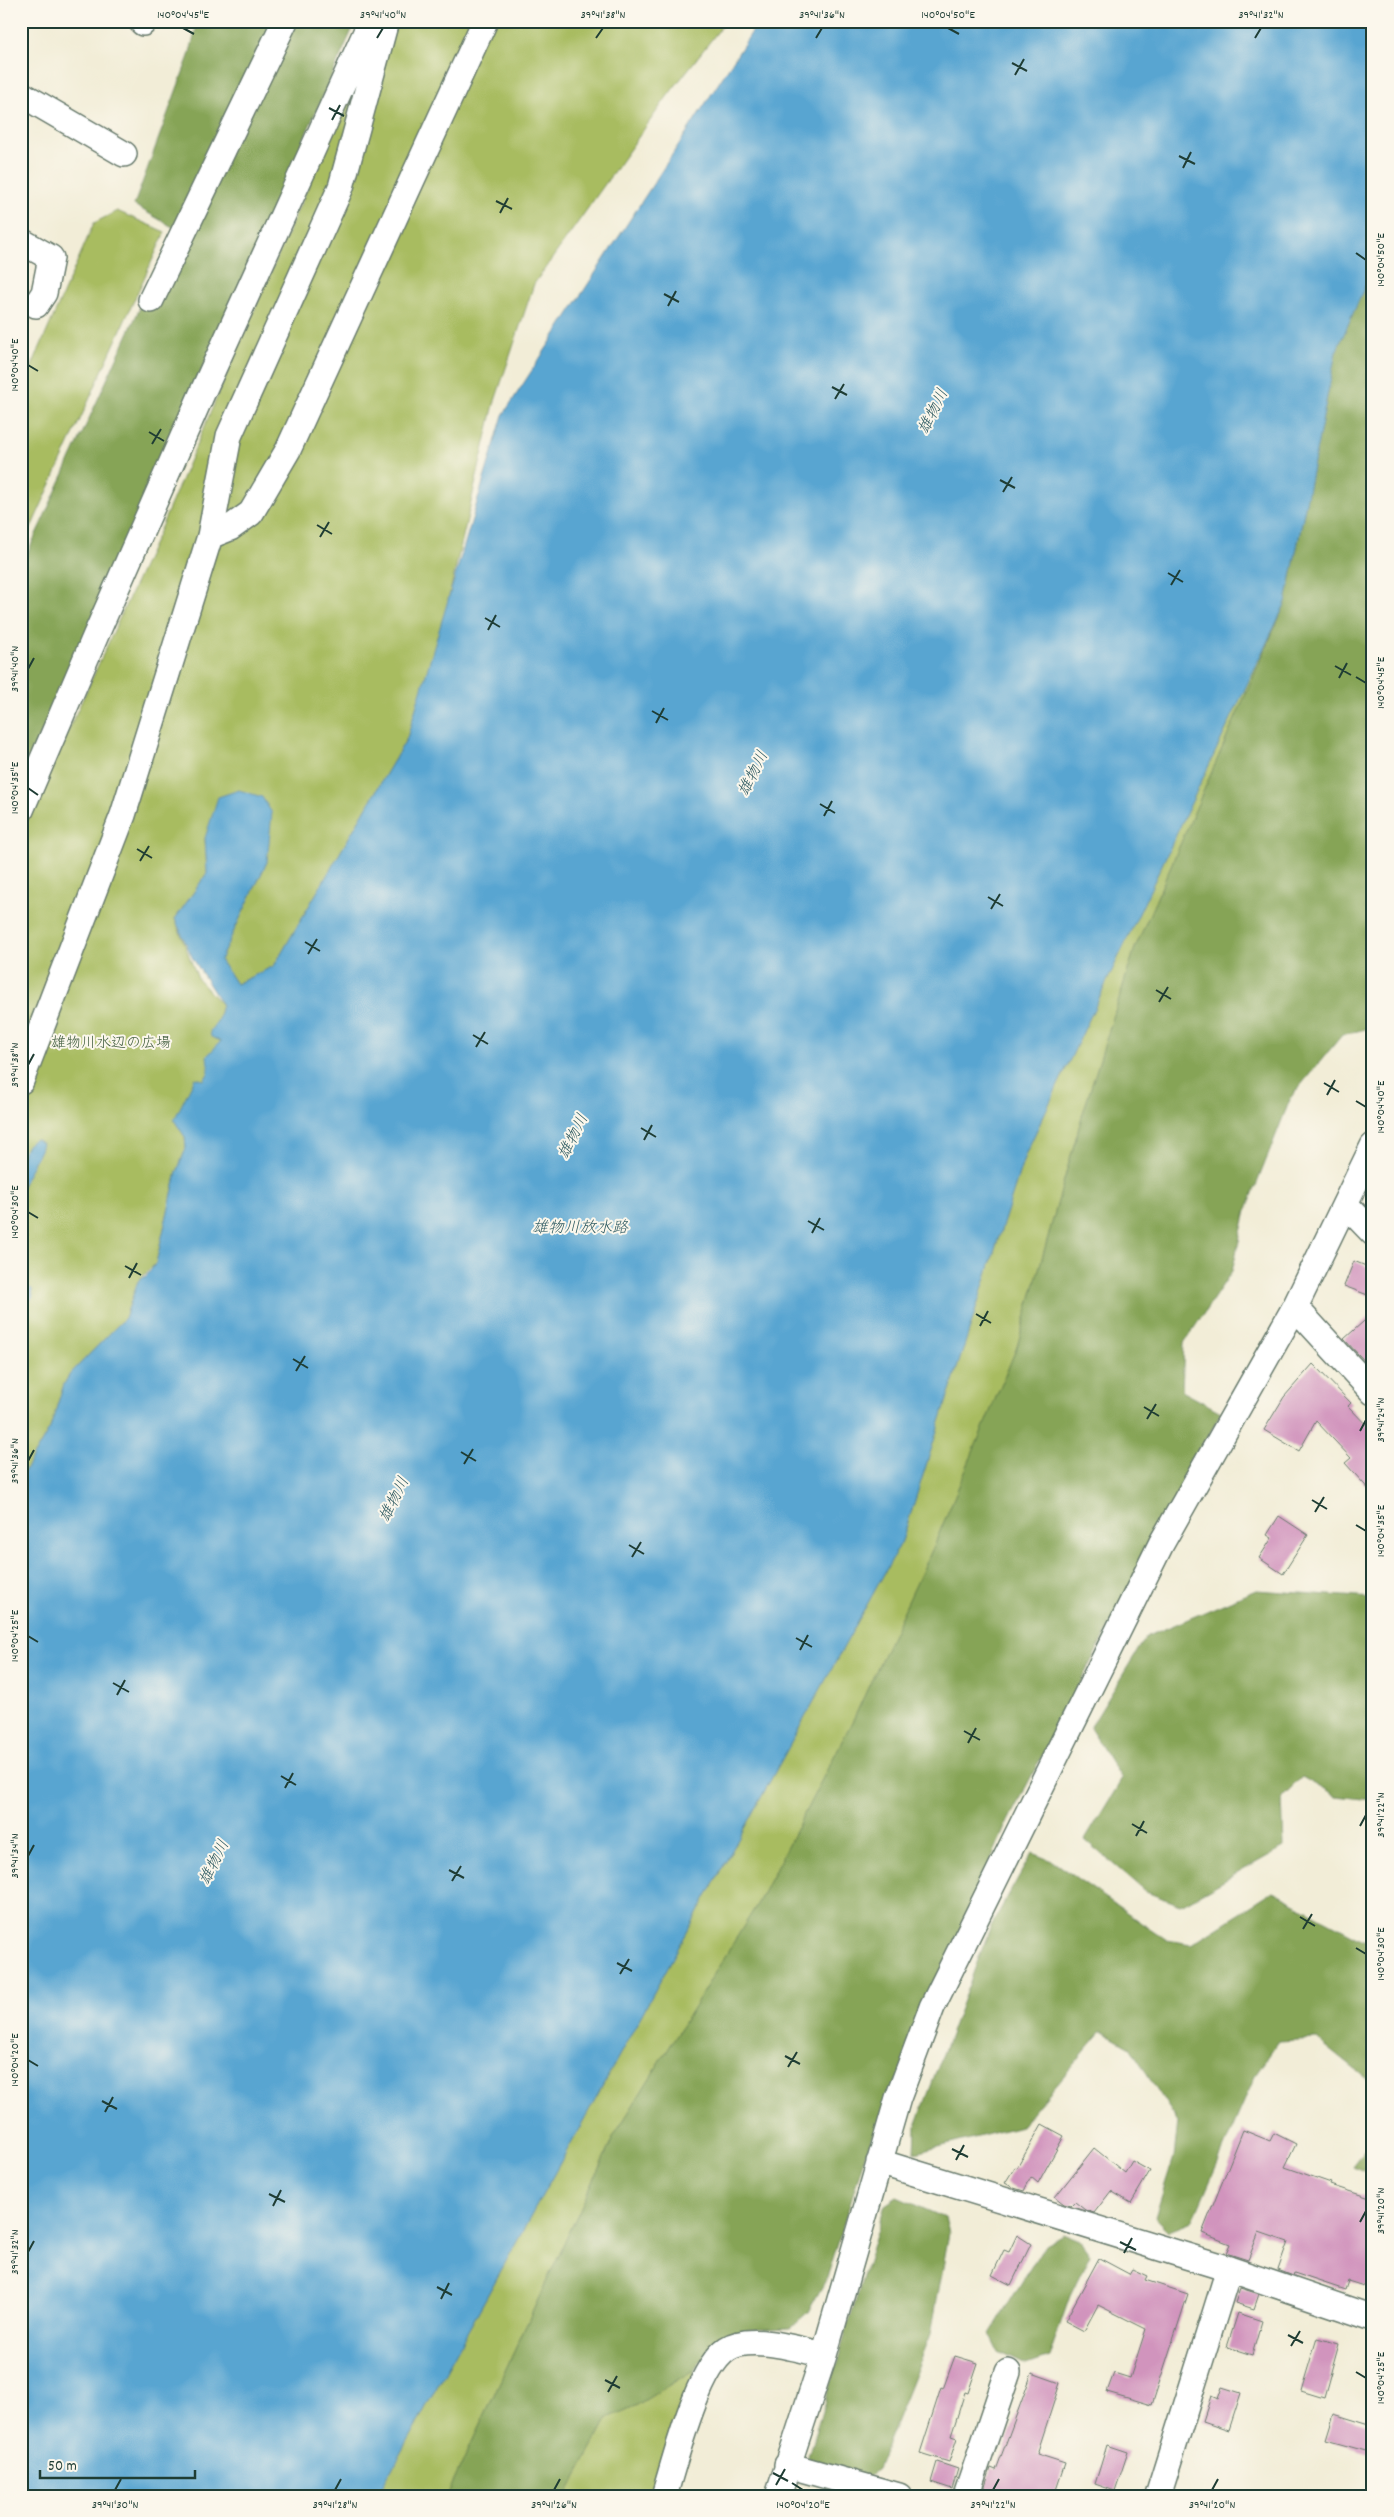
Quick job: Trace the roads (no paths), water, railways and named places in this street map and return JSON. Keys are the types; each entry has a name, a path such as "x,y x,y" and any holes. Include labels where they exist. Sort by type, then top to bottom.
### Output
{"street":[{"path":"151,300 285,21"},
{"path":"21,810 165,478 371,21"},
{"path":"21,1080 124,815 210,536 229,436 341,188 386,21"},
{"path":"210,536 230,528 251,513 288,450 485,21"},
{"path":"21,94 124,154"},
{"path":"21,241 51,258 44,293 36,305"},
{"path":"778,2496 824,2355 898,2098 932,2007 1029,1807 1161,1544 1295,1308 1373,1146"},
{"path":"1346,1205 1373,1233"},
{"path":"1295,1308 1373,1392"},
{"path":"879,2162 1229,2269 1373,2318"},
{"path":"1158,2496 1229,2269"},
{"path":"664,2496 692,2407 709,2370 727,2349 753,2342 782,2345 824,2355"},
{"path":"966,2496 1008,2372"},
{"path":"787,2465 899,2496"}],"water":[{"name":"雄物川放水路","path":"759,21 1373,21 1373,268 1336,352 1286,602 1025,1155 902,1541 377,2496 21,2496 21,1477 50,1428 64,1384 70,1374 125,1318 138,1281 147,1275 156,1263 177,1172 186,1148 185,1137 174,1120 195,1078 204,1080 209,1072 207,1056 221,1041 211,1037 210,1031 218,1020 222,1005 192,957 175,919 207,873 205,838 218,797 239,790 262,797 272,813 267,862 220,960 236,984 274,966 407,738 503,415"},
{"path":"35,1139 42,1143 40,1150 21,1188 21,1160 25,1148"},
{"path":"23,1288 32,1289 33,1297 21,1310"}],"water label":[{"name":"雄物川","path":"934,412"},
{"name":"雄物川","path":"754,774"},
{"name":"雄物川","path":"574,1137"},
{"name":"雄物川","path":"395,1500"},
{"name":"雄物川","path":"215,1863"}],"park label":[{"name":"雄物川水辺の広場","path":"111,1044"}]}
